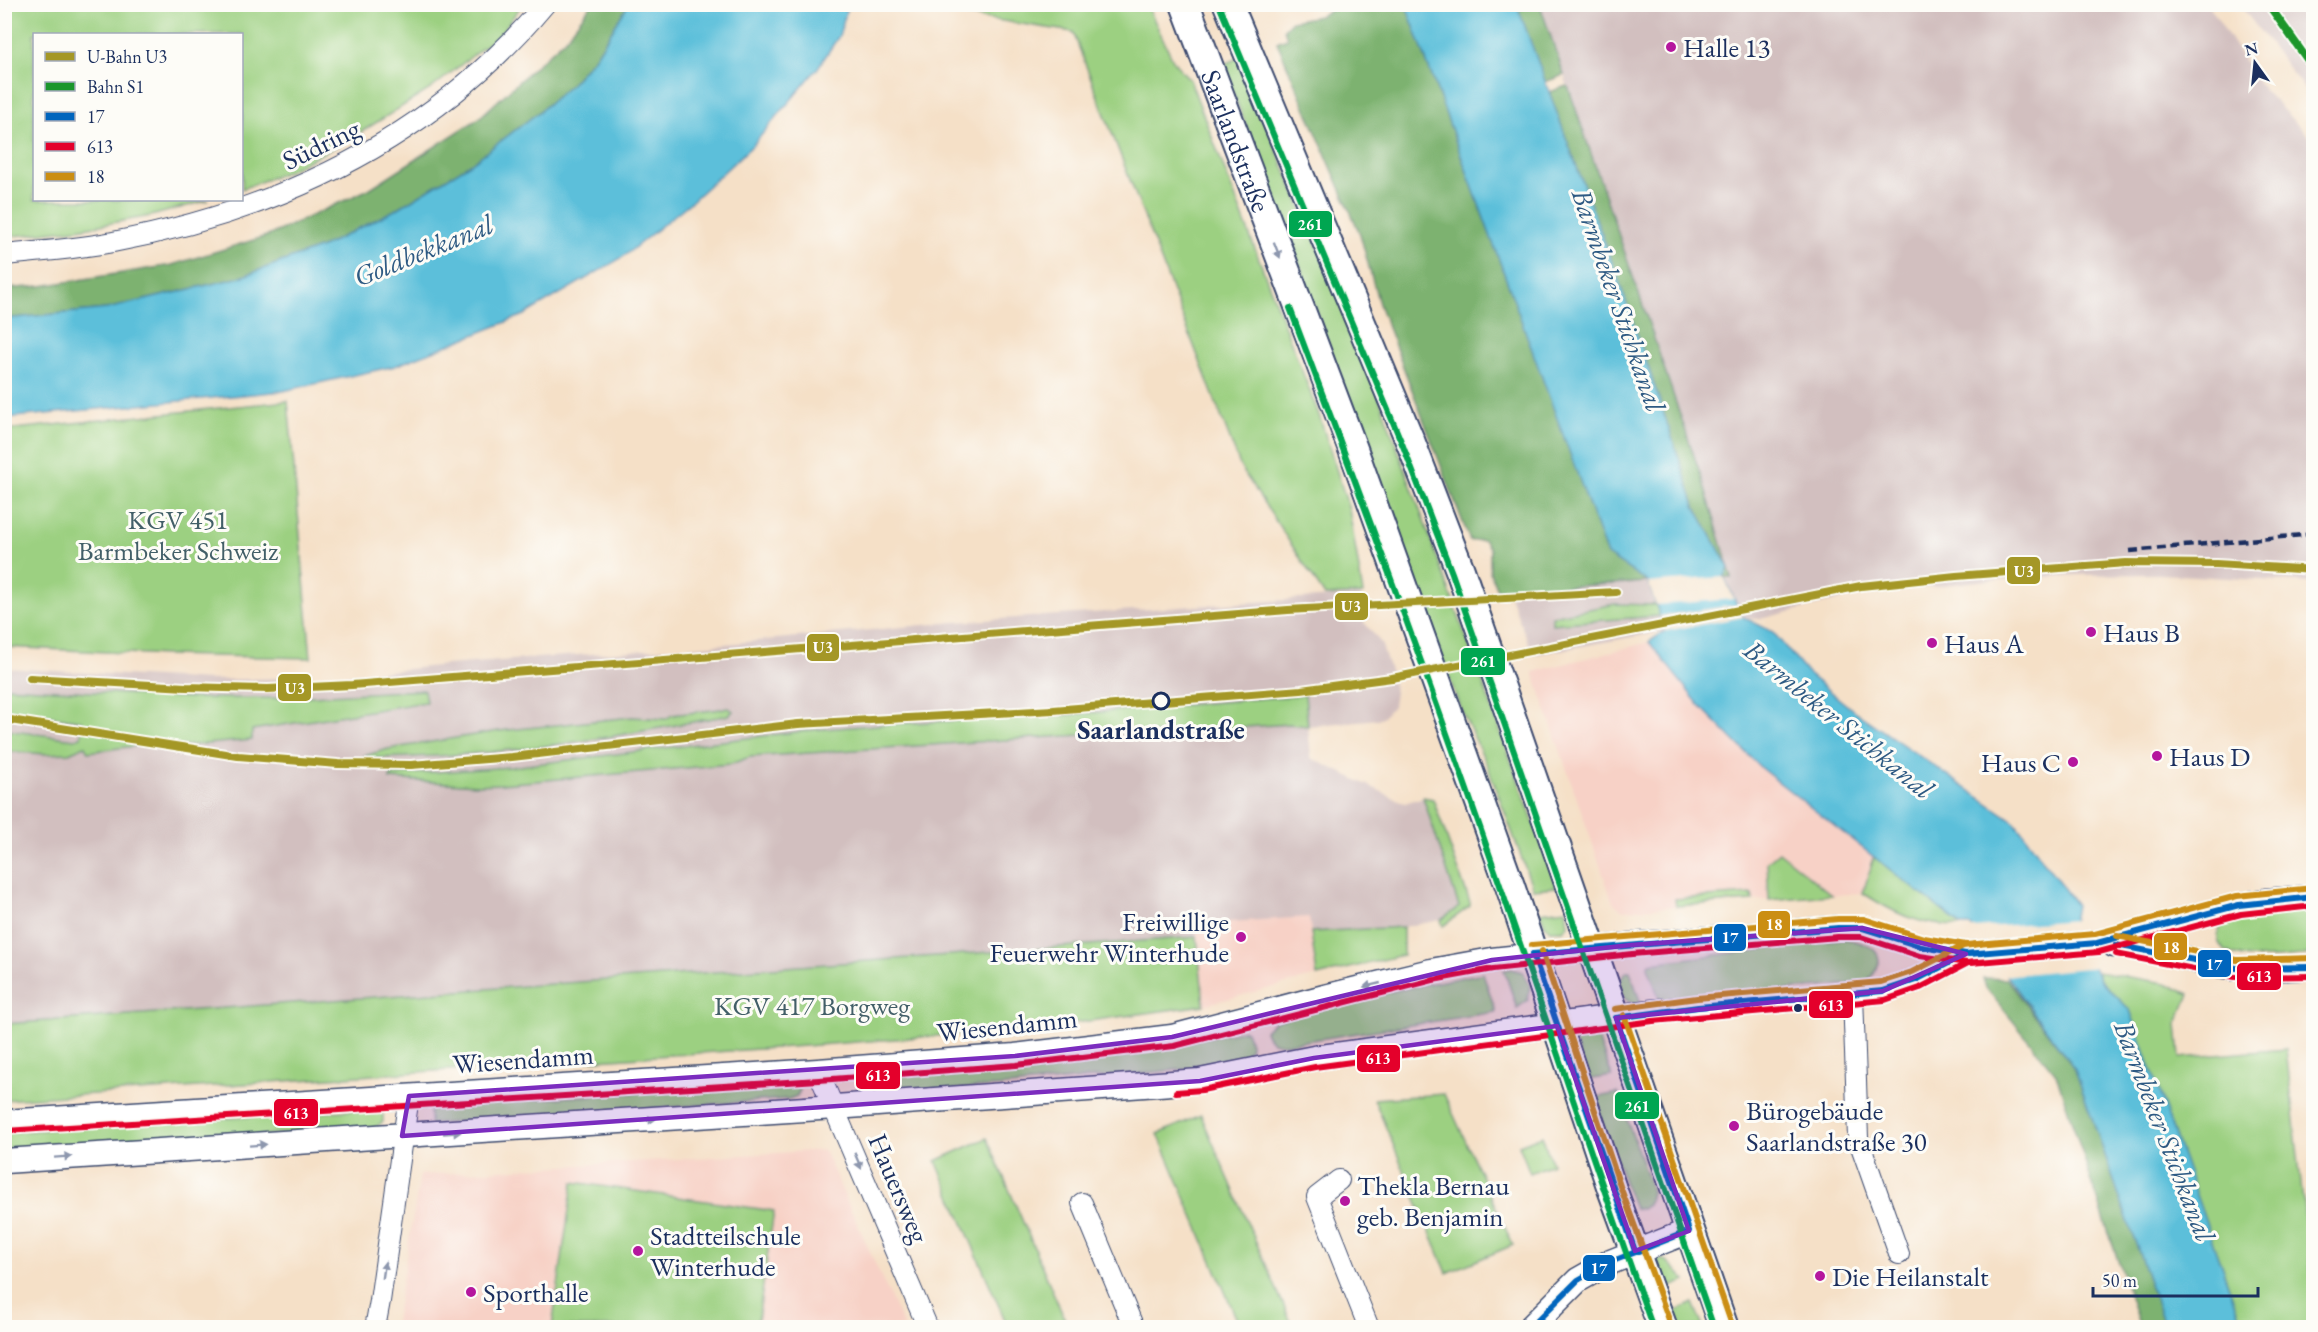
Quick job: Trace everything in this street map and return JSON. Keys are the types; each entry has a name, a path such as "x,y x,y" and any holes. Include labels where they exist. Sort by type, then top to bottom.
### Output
{"main road":[{"name":"Saarlandstraße","path":"1185,4 1353,449 1663,1328"},
{"name":"Saarlandstraße","path":"1228,4 1411,443 1460,570 1724,1328"}],"street":[{"name":"Südring","path":"4,255 72,249 156,232 267,200 339,168 396,135 462,89 504,49 545,4"},
{"name":"Wiesendamm","path":"2097,943 2239,905 2313,897"},
{"name":"Wiesendamm","path":"4,1122 818,1071 1015,1056 1172,1037 1431,971 1533,954 1850,928 1862,928 1922,946 1966,954 2097,943 2131,946 2232,968 2313,967"},
{"name":"Wiesendamm","path":"4,1161 1200,1081 1314,1058 1616,1017 1698,1007 1853,995 1897,988 1916,981 1966,954"},
{"path":"1853,995 1858,1138 1899,1254"},
{"name":"Hauersweg","path":"818,1071 928,1328"},
{"path":"375,1328 409,1096"},
{"path":"1339,1180 1317,1197 1369,1328"},
{"path":"1082,1203 1134,1328"},
{"path":"1530,1328 1578,1280 1635,1251 1689,1231"}],"highlighted area":[{"path":"1862,928 1966,954 1883,991 1616,1018 1689,1231 1635,1251 1557,1026 1314,1058 1200,1081 402,1136 409,1096 1015,1056 1172,1037 1492,960 1631,945"}],"shaded area":[{"path":"1540,5 2209,5 2261,87 2313,141 2313,583 2159,574 2078,575 1979,581 1860,595 1760,619 1743,617 1724,577 1732,577 1705,488"},
{"path":"2240,5 2313,5 2313,101 2305,90"},
{"path":"1648,582 1665,631 1533,655 1507,589"},
{"path":"1361,595 1363,621 1381,643 1391,673 1395,692 1393,706 1378,719 1308,726 1311,758 1405,803 1423,797 1459,907 1441,920 1403,927 1311,932 1309,917 1196,924 1197,937 5,1024 5,668 209,680 334,677 446,665 725,644 955,622"},
{"path":"1649,642 1700,706 1762,769 1874,857 1863,893 1623,910 1613,903 1533,672"},
{"path":"1310,916 1317,976 1204,1005 1195,924"},
{"name":"Stadtteilschule Winterhude","path":"824,1150 904,1327 394,1328 420,1175"}],"green space":[{"path":"5,4 522,5 501,33 432,88 345,142 286,172 243,189 243,33 33,33 33,201 205,201 151,216 78,229 5,237"},
{"path":"591,5 628,5 596,56 571,84 539,112 472,163 397,209 324,246 241,277 107,309 5,319 5,289 41,286 172,265 270,235 369,189 478,119 566,38"},
{"path":"899,5 1147,5 1174,62 1190,80 1319,415 1349,509 1363,594 1325,596 1241,468 1073,32"},
{"path":"1338,5 1406,5 1607,554 1648,582 1497,590 1490,572 1490,549 1484,540 1470,541 1379,304 1360,234 1277,42 1287,38 1284,29 1292,21 1319,16"},
{"path":"1517,5 1540,5 1564,75 1545,82"},
{"path":"1238,58 1366,362 1557,887 1533,889 1488,767 1459,705 1281,213 1222,65"},
{"path":"1568,86 1705,488 1729,568 1695,506 1619,281 1549,92"},
{"name":"KGV 451 Barmbeker Schweiz","path":"288,401 311,658 166,655 5,647 5,430"},
{"path":"1729,568 1732,578 1724,577"},
{"path":"1615,604 1656,605 1660,616 1552,624 1552,616"},
{"path":"5,687 194,698 273,698 424,690 426,702 252,730 252,740 160,748 151,744 88,752 85,746 69,753 45,754 5,751 5,730 75,739 81,737 83,721 5,710"},
{"path":"1305,695 1308,726 1289,724 1142,734 1141,731 750,757 731,764 501,784 476,785 390,779 391,775 511,767 811,730 1053,716"},
{"path":"729,708 733,711 729,715 550,746 460,755 369,758 364,756 388,749 499,731 632,717 666,719 672,715"},
{"path":"1423,797 1433,799 1470,903 1470,906 1443,926 1441,920 1459,907"},
{"path":"1779,852 1832,895 1769,900 1767,862"},
{"path":"1874,857 1962,926 1934,924 1910,918 1863,893"},
{"path":"1752,894 1753,901 1676,906 1675,899"},
{"path":"2313,906 2313,955 2274,958 2243,957 2230,953 2221,946 2218,936 2220,929 2232,918 2251,913"},
{"path":"1566,909 1568,925 1563,930 1550,930 1545,925 1540,912"},
{"path":"1403,927 1403,955 1317,976 1311,932"},
{"name":"KGV 417 Borgweg","path":"1197,937 1204,1005 1038,1028 5,1100 5,1024"},
{"path":"1845,939 1865,944 1877,953 1878,966 1865,983 1660,1001 1648,967 1650,963 1757,950 1799,941"},
{"path":"1504,970 1523,972 1530,986 1528,1000 1517,1008"},
{"path":"1627,971 1630,971 1641,1004 1631,1003 1622,994 1620,979"},
{"path":"2097,972 2165,983 2189,994 2177,1024 2180,1058 2286,1049 2313,1291 2313,1327 2243,1327 2130,1011 2100,980"},
{"path":"1483,973 1496,1012 1286,1044 1273,1042 1265,1031 1275,1021 1373,995"},
{"path":"1983,978 2007,979 2075,1069 2165,1327 2140,1327 2056,1074 1986,988"},
{"path":"1246,1030 1251,1047 1242,1059 1218,1066 1010,1086 859,1095 859,1078 1103,1056"},
{"path":"1587,1032 1597,1036 1612,1076 1587,1080 1575,1042 1579,1036"},
{"path":"796,1082 800,1090 797,1096 789,1099 430,1124 430,1106"},
{"path":"1618,1093 1651,1192 1648,1205 1642,1209 1634,1208 1593,1098"},
{"path":"1444,1094 1513,1245 1447,1273 1374,1099"},
{"path":"372,1109 383,1114 383,1122 374,1128 10,1151 5,1145 9,1132"},
{"path":"1201,1115 1293,1327 1240,1327 1158,1134"},
{"path":"1542,1136 1552,1164 1530,1173 1519,1145"},
{"path":"987,1138 1068,1327 1008,1327 936,1161"},
{"path":"573,1182 774,1211 757,1327 552,1327"},
{"path":"1656,1258 1667,1261 1686,1281 1660,1291 1652,1263"},
{"path":"1693,1303 1703,1327 1675,1327 1670,1314"}],"water":[{"name":"Goldbekkanal","path":"628,5 848,5 839,36 817,69 753,145 692,201 623,257 524,315 395,366 283,391 5,418 5,319 107,309 241,277 324,246 397,209 472,163 539,112 571,84 596,56"},
{"name":"Barmbeker Stichkanal","path":"1406,5 1517,5 1619,281 1695,506 1729,568 1724,577 1743,617 1773,632 1807,673 1854,711 2015,822 2076,905 2073,922 2100,980 2130,1010 2243,1327 2165,1327 2075,1069 1971,926 1962,926 1762,769 1700,706 1649,642 1665,631 1648,582 1607,555"}],"pier":[{"path":"1724,577 1734,599 1656,605 1648,583"},
{"path":"1737,605 1743,617 1665,631 1660,616"},
{"path":"2076,920 2098,967 2002,976 1969,929 1962,929"}],"railway":[{"path":"2130,551 2314,534"}],"metro line":[{"name":"U3","path":"4,719 238,756 338,764 411,765 512,757 798,724 1053,710 1301,690 1392,678 1861,586 1956,576 2126,563 2216,564 2314,570"},
{"name":"U3","path":"30,678 268,689 352,685 1288,610 1616,592"}],"rail line":[{"name":"S1","path":"2268,4 2314,69"}],"transit line":[{"name":"261","path":"1220,7 1403,446 1452,573 1714,1328"},
{"name":"261","path":"1290,308 1451,744 1653,1328"},
{"name":"18","path":"1532,945 1838,919 1864,919 1924,938 1966,945 2095,934 2237,896 2313,888"},
{"name":"17","path":"1533,954 1838,928 1862,928 1922,947 1966,954 2097,943 2239,905 2314,897"},
{"name":"613","path":"5,1131 819,1080 1016,1065 1174,1046 1433,980 1493,969 1632,954 1838,937 1861,937 1920,956 1967,963 2099,952 2241,914 2314,906"},
{"name":"18","path":"2117,936 2237,960 2314,958"},
{"name":"18","path":"1615,1009 1697,998 1881,982 1912,972 1963,946 1980,944"},
{"name":"17","path":"2116,945 2236,968 2314,967"},
{"name":"18","path":"1542,951 1620,1186 1671,1325"},
{"name":"17","path":"1616,1018 1698,1007 1883,991 1916,980 1966,954 1981,953"},
{"name":"17","path":"1533,954 1635,1251"},
{"name":"613","path":"2116,954 2235,977 2314,976"},
{"name":"613","path":"1176,1092 1202,1090 1315,1067 1653,1021 1885,1000 1920,988 1968,963 1983,962"},
{"name":"18","path":"1624,1015 1732,1325"},
{"name":"17","path":"1616,1018 1689,1231"},
{"name":"17","path":"1530,1328 1578,1280 1608,1263 1684,1233"}],"place":[{"name":"Halle 13","path":"1671,47"},
{"name":"Haus B","path":"2091,632"},
{"name":"Haus A","path":"1932,643"},
{"name":"Saarlandstraße","path":"1161,701"},
{"name":"Haus D","path":"2157,756"},
{"name":"Haus C","path":"2073,762"},
{"name":"Freiwillige Feuerwehr Winterhude","path":"1241,937"},
{"name":"Bürogebäude Saarlandstraße 30","path":"1734,1126"},
{"name":"Thekla Bernau geb. Benjamin","path":"1345,1201"},
{"name":"Stadtteilschule Winterhude","path":"638,1251"},
{"name":"Die Heilanstalt","path":"1820,1276"},
{"name":"Sporthalle","path":"471,1292"}]}
